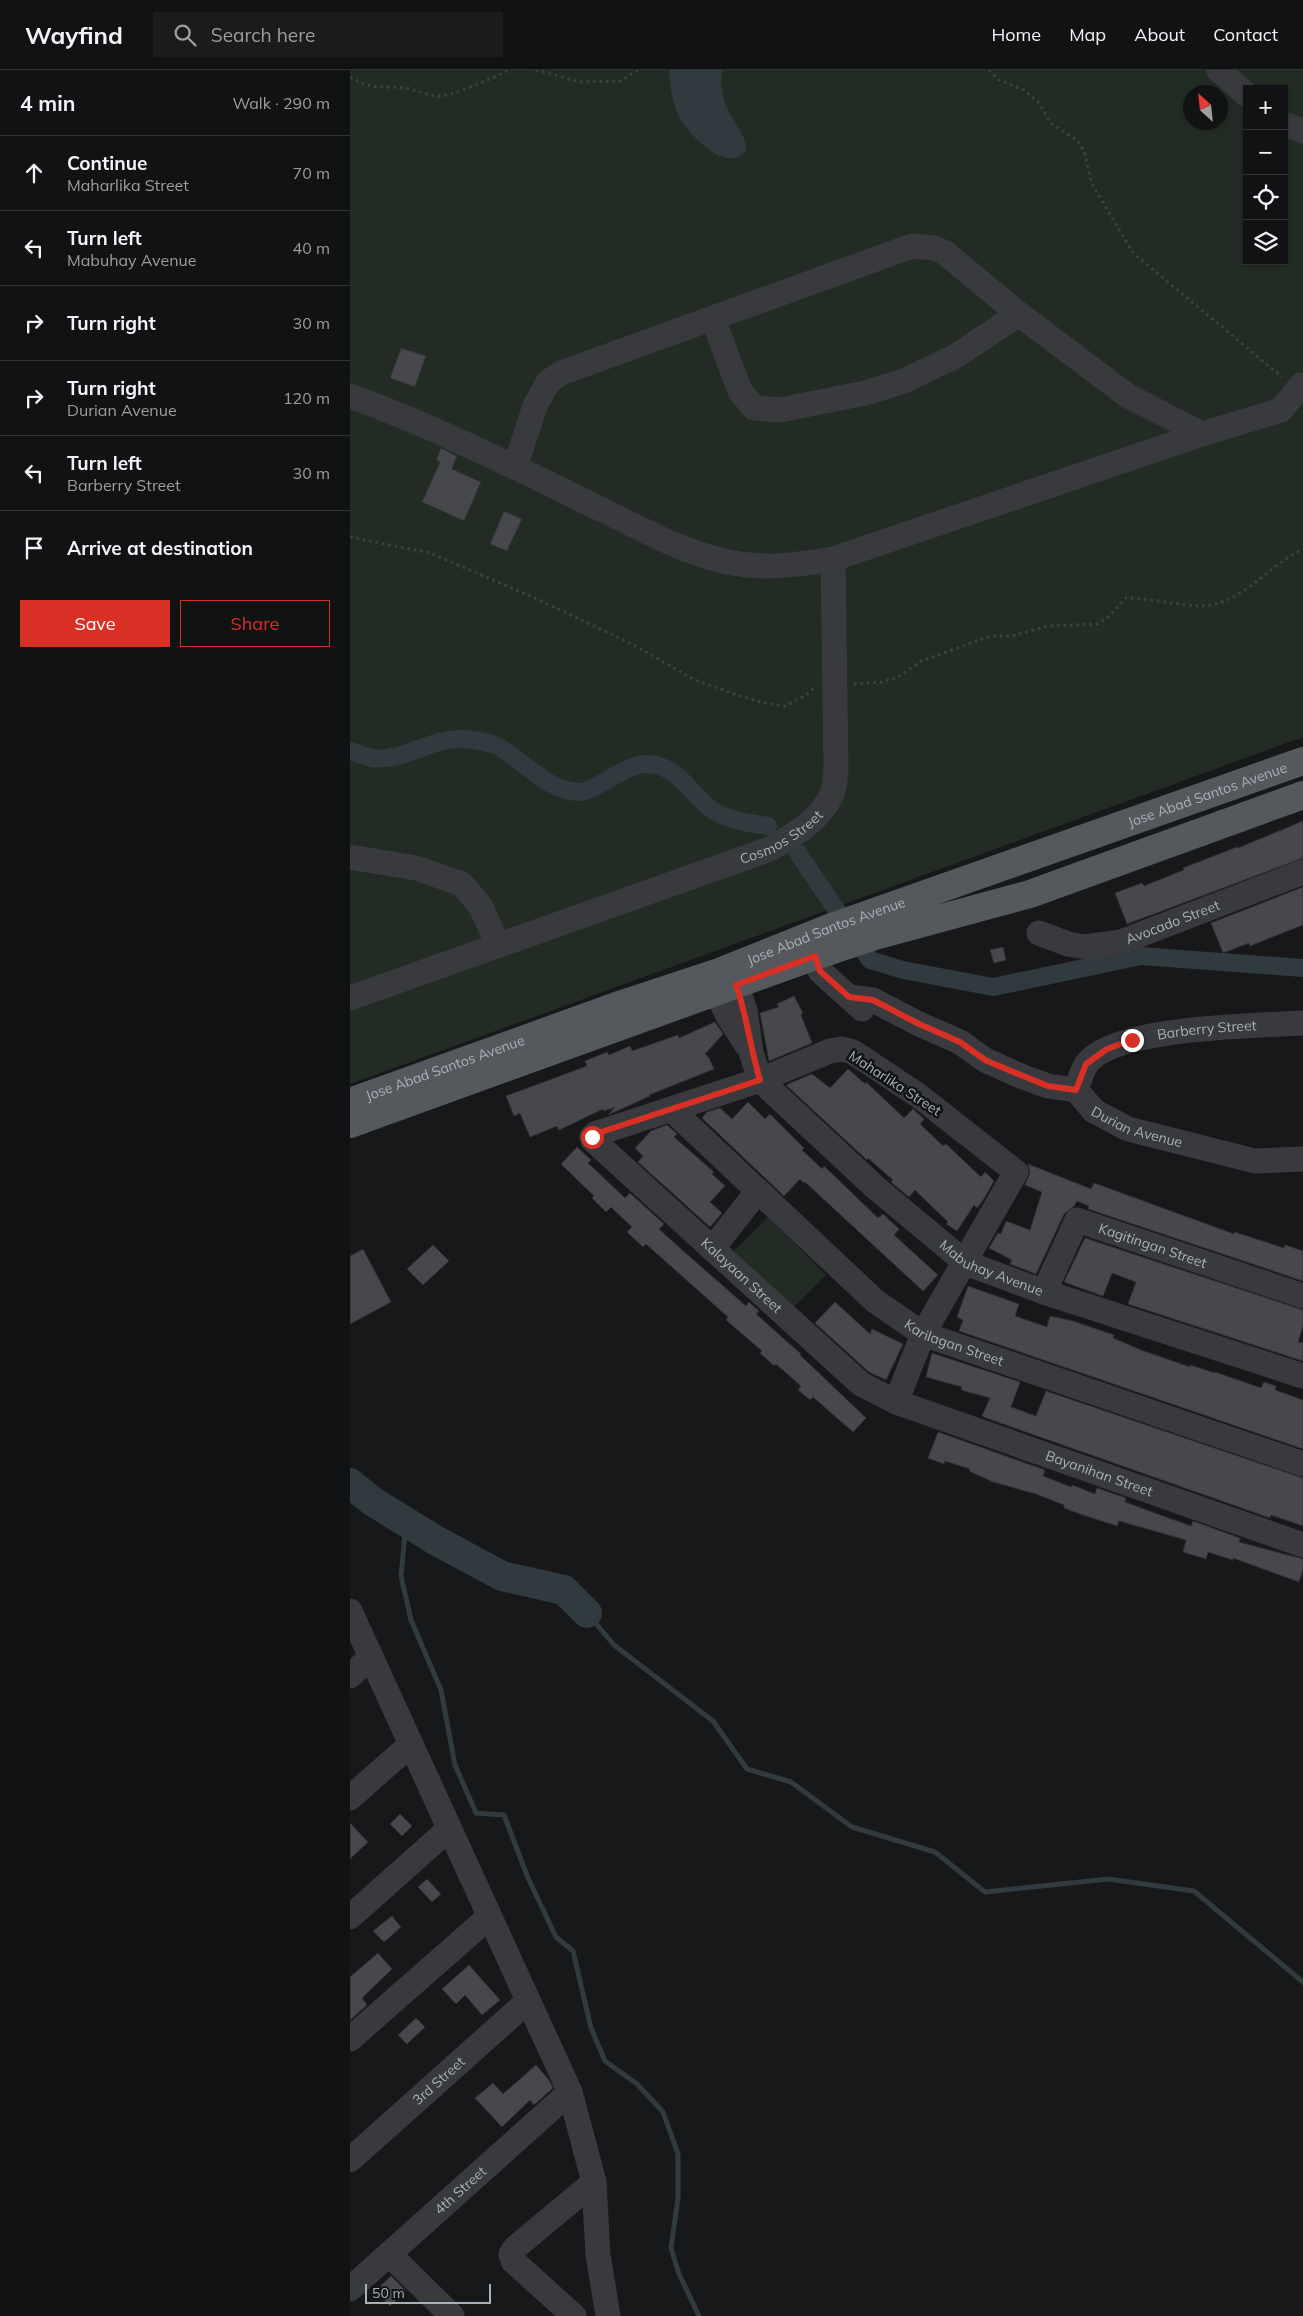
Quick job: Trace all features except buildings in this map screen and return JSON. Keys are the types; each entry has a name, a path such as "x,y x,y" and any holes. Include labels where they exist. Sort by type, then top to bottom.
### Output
{"main road":[{"name":"Jose Abad Santos Avenue","path":"350,1124 1303,761"},
{"name":"Jose Abad Santos Avenue","path":"872,925 1030,894 1303,795"},
{"name":"Jose Abad Santos Avenue","path":"350,1102 622,1004 724,983"}],"street":[{"path":"1219,70 1243,91"},
{"path":"1288,125 1303,131"},
{"path":"514,468 535,406 548,382 561,373 912,246 934,248 944,252 1019,314 1128,396 1202,434"},
{"path":"713,319 740,391 746,400 754,408 780,410 865,393 904,380 956,356 1019,314"},
{"path":"350,396 389,410 680,547 725,562 771,566 802,565 834,559 1202,434 1281,410 1300,385"},
{"name":"Cosmos Street","path":"350,998 770,849 800,832 820,813 832,795 836,770 834,559"},
{"path":"350,857 416,868 462,884 481,907 498,945"},
{"name":"Avocado Street","path":"1039,933 1068,944 1085,947 1122,942 1303,872"},
{"path":"823,943 820,971 849,997 873,1000 919,1024 960,1042 985,1060 1048,1086 1076,1090"},
{"path":"724,983 745,1010 752,1052 760,1080"},
{"name":"Barberry Street","path":"1076,1090 1086,1064 1107,1049 1132,1040 1166,1032 1303,1024"},
{"name":"Maharlika Street","path":"592,1140 595,1134 760,1080 830,1052 842,1049 853,1052 919,1096 1016,1172 966,1263"},
{"name":"Mabuhay Avenue","path":"760,1080 876,1188 966,1263 1044,1292 1303,1376"},
{"name":"Durian Avenue","path":"1076,1090 1094,1111 1128,1129 1255,1161 1303,1159"},
{"name":"Karilagan Street","path":"672,1110 875,1301 923,1334 1303,1464"},
{"name":"Kalayaan Street","path":"592,1140 862,1384 896,1402"},
{"path":"712,1249 757,1192"},
{"name":"Kagitingan Street","path":"1044,1292 1077,1220 1303,1296"},
{"path":"896,1402 923,1334 966,1263"},
{"name":"Bayanihan Street","path":"896,1402 1303,1545"},
{"path":"350,1611 570,2092 594,2182 598,2255 608,2316"},
{"path":"350,1676 371,1657"},
{"path":"350,1798 411,1744"},
{"path":"350,1917 449,1828"},
{"path":"350,2039 489,1917"},
{"name":"3rd Street","path":"350,2160 528,2002"},
{"name":"4th Street","path":"350,2289 570,2092"},
{"path":"574,2316 513,2261 511,2254 516,2247 594,2182"},
{"path":"389,2254 452,2316"}],"path":[{"path":"350,77 365,86 407,88 438,97 460,91 510,70"},
{"path":"536,70 580,82 621,81 638,70"},
{"path":"989,70 999,80 1024,90 1039,103 1052,123 1078,141 1084,151 1092,184 1133,253 1287,381 1300,385"}],"shaded area":[{"path":"350,70 1303,70 1303,737 350,1084"},
{"path":"670,70 723,70 721,84 723,97 744,139 746,151 738,157 721,156 704,146 690,132 681,120 675,106 670,83"},
{"path":"768,1217 826,1275 788,1313 729,1256"}],"waterway":[{"path":"350,751 369,757 384,758 452,739 481,741 490,743 507,752 546,781 567,790 579,792 593,788 630,768 648,764 659,766 676,775 714,811 747,823 768,826"},
{"path":"798,853 870,960 903,970 993,987 1141,956 1303,968"},
{"path":"350,1483 372,1501 435,1540 502,1576 564,1590 587,1613"},
{"path":"406,1523 401,1576 411,1620 441,1690 455,1765 476,1813 504,1815 528,1878 556,1937 573,1951 591,2028 605,2061 637,2084 663,2112 678,2154 678,2198 671,2248 679,2274 699,2316"},
{"path":"587,1613 614,1645 713,1721 747,1769 791,1782 852,1827 935,1852 985,1892 1108,1879 1194,1891 1303,1982"}],"route":[{"path":"592,1137 595,1134 760,1080 752,1052 745,1010 736,985 815,956 820,971 849,997 873,1000 919,1024 960,1042 985,1060 1048,1086 1076,1090 1086,1064 1107,1049 1132,1040"}]}
